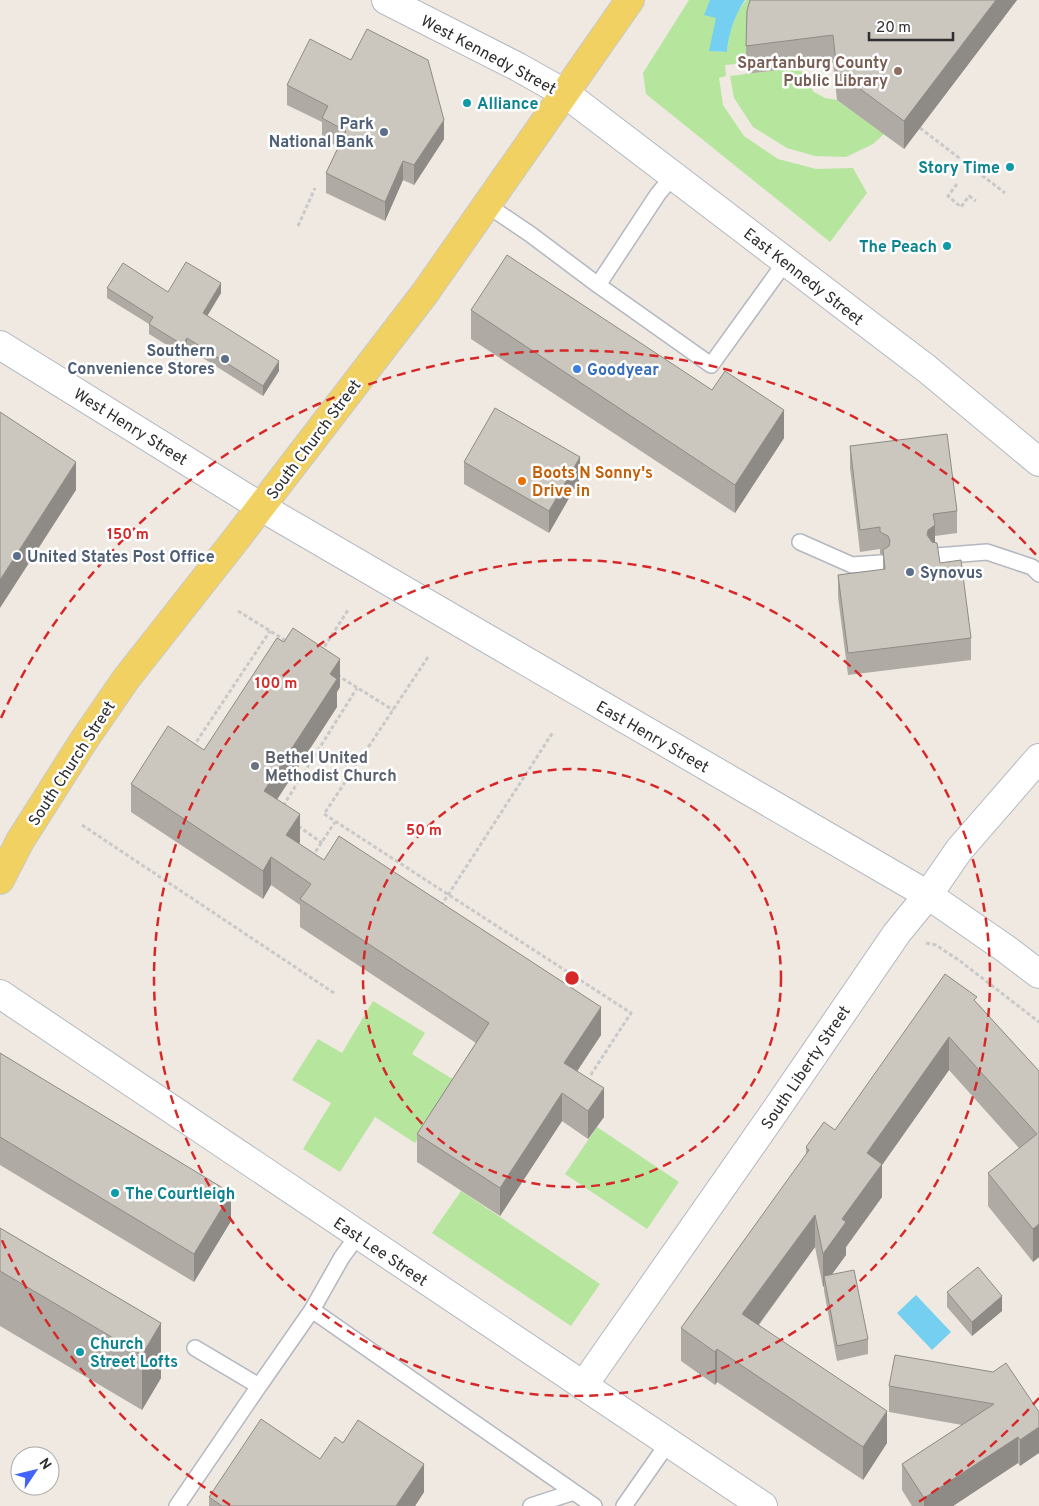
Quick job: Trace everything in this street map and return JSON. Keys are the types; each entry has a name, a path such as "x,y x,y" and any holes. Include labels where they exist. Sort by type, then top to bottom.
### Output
{"main road":[{"name":"South Church Street","path":"0,880 25,833 84,740 126,679 424,294 566,94 630,0"}],"street":[{"name":"West Kennedy Street","path":"386,0 518,67 566,94"},
{"name":"East Kennedy Street","path":"566,94 927,370 1039,462"},
{"name":"West Henry Street","path":"0,345 261,507"},
{"name":"East Henry Street","path":"261,507 928,895 1039,974"},
{"name":"South Liberty Street","path":"583,1386 897,933 928,895 959,850 1039,758"},
{"name":"East Lee Street","path":"0,994 764,1506"}],"lane":[{"path":"598,284 658,194 674,176"},
{"path":"487,205 712,365 786,261"},
{"path":"800,542 852,564 881,563"},
{"path":"936,556 987,552 1032,567 1039,574"},
{"path":"177,1506 312,1310 342,1257 358,1235"},
{"path":"312,1310 594,1506"},
{"path":"195,1348 259,1386"},
{"path":"624,1506 668,1443"},
{"path":"531,1506 574,1492"}],"path":[{"path":"920,128 1004,193"},
{"path":"957,184 948,196 960,207 969,196 976,201"},
{"path":"298,226 315,188"},
{"path":"320,653 348,610"},
{"path":"238,611 293,645"},
{"path":"189,752 270,631"},
{"path":"428,657 324,814 631,1013 590,1076"},
{"path":"330,670 393,710"},
{"path":"278,812 357,688"},
{"path":"438,910 553,732"},
{"path":"293,822 322,843"},
{"path":"309,862 335,822"},
{"path":"82,825 334,993"},
{"path":"919,941 936,944 1039,1022"}],"green space":[{"path":"689,0 711,0 717,18 710,51 727,52 730,32 737,13 746,0 767,0 746,63 725,65 726,76 719,78 723,105 744,136 778,159 816,169 853,168 867,193 830,242 646,94 643,73"},
{"path":"800,67 805,80 814,92 825,98 837,100 884,134 873,144 846,157 815,156 787,148 753,127 734,98 730,76"},
{"path":"373,1001 425,1033 412,1054 454,1080 415,1143 375,1117 340,1172 303,1149 331,1103 292,1080 318,1039 342,1053"},
{"path":"597,1127 679,1182 647,1229 565,1174"},
{"path":"461,1191 600,1284 571,1326 432,1233"}],"water":[{"path":"710,0 745,0 733,25 727,52 709,51 716,18 704,15"},
{"path":"916,1295 951,1332 932,1350 897,1313"}],"building":[{"name":"Spartanburg County Public Library","path":"750,0 996,0 904,121 837,72 833,35 746,46 747,11"},
{"name":"Park National Bank","path":"367,29 428,60 444,120 414,165 403,161 385,202 326,173 346,131 322,118 328,106 287,85 310,39 351,60"},
{"name":"Goodyear","path":"507,255 712,390 725,371 784,410 735,485 471,310"},
{"path":"186,262 221,283 203,313 279,361 263,386 187,338 183,345 149,324 153,317 107,288 123,263 168,292"},
{"name":"Boots N Sonny's Drive in","path":"495,408 580,457 549,511 464,462"},
{"name":"United States Post Office","path":"0,412 76,462 0,580"},
{"name":"Synovus","path":"947,434 957,511 933,514 935,525 928,530 927,535 932,542 937,543 940,563 961,560 971,638 848,653 838,575 885,569 883,550 889,546 890,541 888,536 880,532 880,527 860,530 850,446"},
{"path":"293,628 340,659 330,674 337,679 264,791 300,814 286,835 324,860 339,836 601,1007 564,1063 604,1088 588,1111 562,1093 500,1188 417,1134 489,1023 300,899 311,884 271,857 263,871 131,784 168,726 204,750 277,638 284,642"},
{"path":"945,974 977,997 974,1000 1039,1071 1039,1224 1033,1229 988,1173 1037,1134 949,1037 867,1153 882,1164 842,1219 846,1222 823,1254 815,1215 742,1314 887,1411 863,1447 717,1349 715,1352 681,1328 809,1150 806,1147 824,1122 835,1130"},
{"name":"The Courtleigh","path":"0,1053 231,1193 194,1254 0,1137"},
{"path":"0,1228 161,1323 142,1355 0,1271"},
{"path":"978,1267 1002,1296 972,1322 947,1292"},
{"path":"854,1270 868,1339 837,1346 824,1276"},
{"path":"895,1355 993,1372 1006,1363 1039,1412 1039,1427 1020,1440 1018,1437 924,1498 902,1464 994,1404 889,1386"},
{"path":"261,1419 320,1459 335,1437 343,1443 358,1420 424,1464 396,1506 222,1506 209,1497"}],"place":[{"name":"Spartanburg County Public Library","path":"898,71"},
{"name":"Alliance","path":"467,103"},
{"name":"Park National Bank","path":"384,132"},
{"name":"Story Time","path":"1010,167"},
{"name":"The Peach","path":"947,246"},
{"name":"Southern Convenience Stores","path":"225,359"},
{"name":"Goodyear","path":"577,369"},
{"name":"Boots N Sonny's Drive in","path":"522,481"},
{"name":"United States Post Office","path":"17,556"},
{"name":"Synovus","path":"910,572"},
{"name":"Bethel United Methodist Church","path":"255,766"},
{"name":"The Courtleigh","path":"115,1193"},
{"name":"Church Street Lofts","path":"80,1352"}]}
